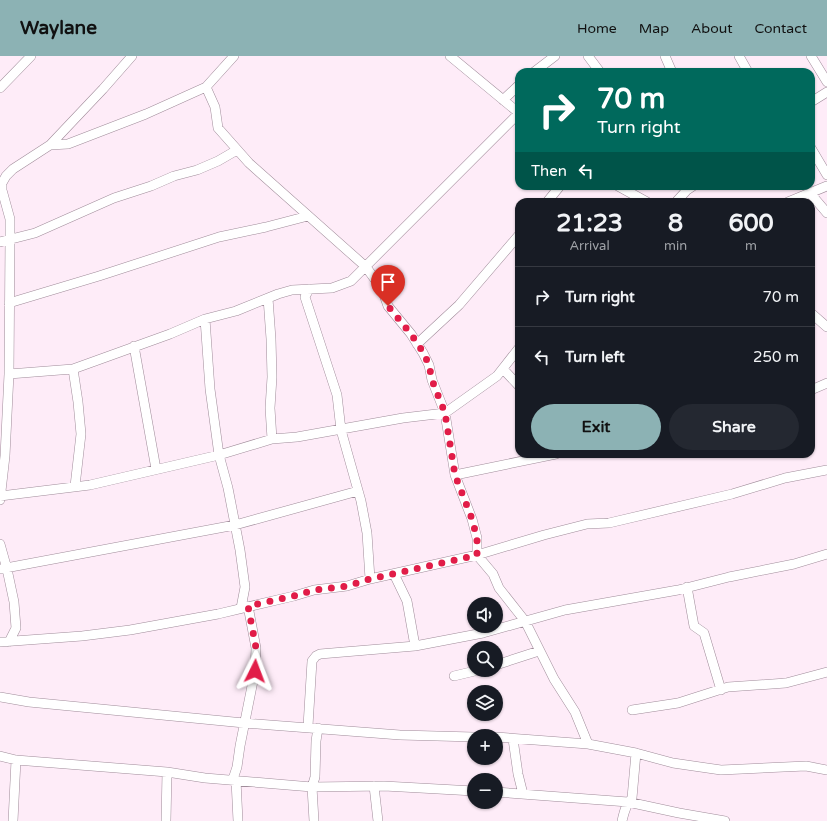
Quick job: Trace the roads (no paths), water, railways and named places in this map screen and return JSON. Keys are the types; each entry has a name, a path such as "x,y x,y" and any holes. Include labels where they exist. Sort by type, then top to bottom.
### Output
{"street":[{"path":"0,88 31,56"},
{"path":"0,500 5,456 3,423 9,374 4,325 9,303 10,239 10,219 1,181 13,169 50,145 132,56"},
{"path":"50,145 68,144 146,114 206,87 234,56"},
{"path":"450,56 515,110"},
{"path":"539,68 555,56"},
{"path":"588,56 597,68"},
{"path":"665,56 670,68"},
{"path":"739,56 746,68"},
{"path":"811,56 827,82"},
{"path":"206,87 215,107 216,124 218,128 250,163 366,266 382,289 388,306 417,344 429,365 432,380 445,413 455,475 472,519 477,538 477,555 493,574 499,588 525,621 554,679 574,712 588,744"},
{"path":"503,100 515,89"},
{"path":"815,100 827,92"},
{"path":"9,374 73,369 206,319 236,311 292,290 332,288 351,281 515,117"},
{"path":"0,242 35,233 114,198 151,186 174,176 197,170 218,161 237,150"},
{"path":"815,154 827,174"},
{"path":"798,198 827,186"},
{"path":"550,198 557,190"},
{"path":"622,190 630,198"},
{"path":"680,198 687,190"},
{"path":"810,193 814,198"},
{"path":"815,199 827,212"},
{"path":"9,303 100,276 219,237 308,216"},
{"path":"417,344 459,305 515,240"},
{"path":"309,289 305,297 337,395 341,430 358,491 367,533 370,579"},
{"path":"268,298 271,339 272,377 270,408 272,439"},
{"path":"815,316 827,327"},
{"path":"206,319 210,389 219,455 228,488 235,525 245,587 245,607 256,648 255,671 244,722 235,780 238,821"},
{"path":"134,346 156,469"},
{"path":"0,496 90,485 219,455 272,439 297,437 404,418 445,413 497,376 515,353"},
{"path":"73,369 81,434 74,486"},
{"path":"503,369 515,382"},
{"path":"815,388 827,383"},
{"path":"455,475 537,458"},
{"path":"4,642 82,636 130,630 218,614 314,590 347,586 370,579 477,555 587,524 616,521 732,494 785,478 827,470"},
{"path":"4,569 235,525 358,491"},
{"path":"0,544 4,569 14,602 16,628 4,642"},
{"path":"308,726 311,669 312,661 316,656 329,653 415,646 483,633 566,610 687,587 794,564 827,554"},
{"path":"394,574 407,601 415,646"},
{"path":"687,587 694,626 704,633 721,690"},
{"path":"503,663 539,651"},
{"path":"632,710 678,703 728,687 786,683 827,672"},
{"path":"454,676 467,673"},
{"path":"0,697 36,703 244,722 308,726 400,735 467,737"},
{"path":"314,821 312,787 315,777 316,741 318,728"},
{"path":"503,738 588,744 674,763 721,770 806,766 827,770"},
{"path":"513,739 518,774 523,794"},
{"path":"622,821 628,802 632,798 636,754"},
{"path":"0,756 16,760 167,772 205,778 312,787 374,786 467,791"},
{"path":"13,821 16,760"},
{"path":"166,821 167,772"},
{"path":"374,786 378,821"},
{"path":"503,793 628,802 725,821"}]}
